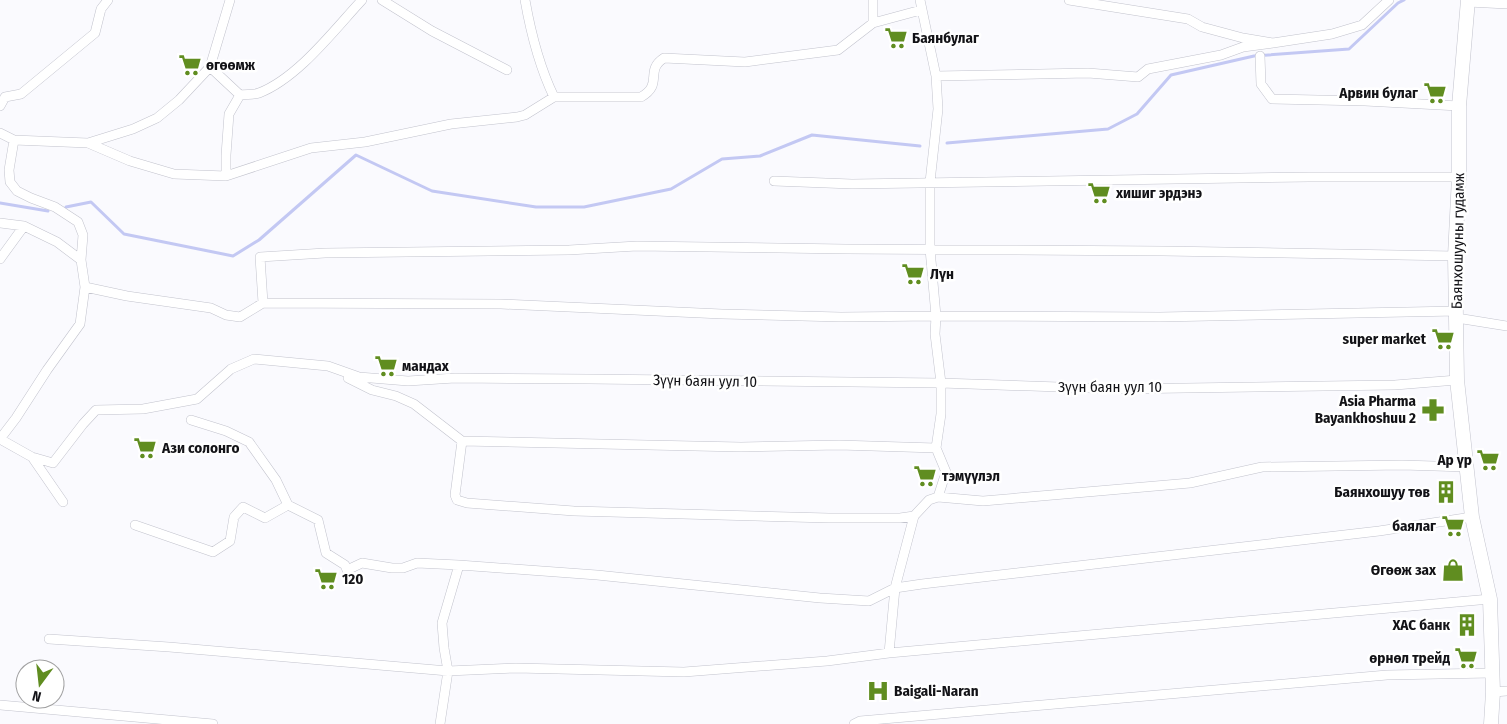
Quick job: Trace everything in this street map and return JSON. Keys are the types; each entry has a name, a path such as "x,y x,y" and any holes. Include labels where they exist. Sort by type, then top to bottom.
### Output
{"street":[{"path":"0,105 5,97 21,94 35,84 95,33 101,9 108,0"},
{"path":"0,133 14,140 88,142 133,129 157,118 179,100 210,68 230,0"},
{"path":"210,68 240,95 258,94 287,78 362,0"},
{"path":"382,0 432,31 507,70"},
{"path":"525,0 530,33 554,97"},
{"path":"873,0 874,23"},
{"path":"920,0 936,76 938,109 930,182 930,249 936,316 935,334 941,383 936,448 946,472 938,497"},
{"path":"1069,0 1188,19 1202,27 1273,43"},
{"path":"936,76 1088,73 1138,77 1148,69 1221,55 1244,47 1332,34 1362,26 1389,0"},
{"path":"1468,1 1507,4"},
{"name":"Баянхошууны гудамж","path":"1468,1 1459,106 1459,177 1455,256 1458,380 1472,517 1490,599 1491,724"},
{"path":"88,142 130,161 174,174 226,176 310,148 365,142 451,124 517,117 554,97 641,97 648,93 652,87 655,68 658,62 664,58 745,62 838,50 874,23 921,10"},
{"path":"1260,56 1262,84 1272,99 1459,106"},
{"path":"226,176 229,114 240,95"},
{"path":"0,439 80,324 85,287 81,260 83,235 78,222 55,207 17,191 10,182 9,170 14,140"},
{"path":"774,181 852,184 1309,177 1459,177"},
{"path":"0,223 24,226 57,242 81,260"},
{"path":"0,259 24,226"},
{"path":"262,303 260,257 326,253 569,250 637,246 1455,256"},
{"path":"85,287 126,296 211,308 226,315 240,317 262,303 501,304 841,317 1160,317 1457,314 1507,326"},
{"name":"Зүүн баян уул 10","path":"0,439 32,457 53,463 82,424 96,410 144,409 197,399 231,370 254,359 328,366 359,377 408,382 455,378 941,383 1117,389 1395,385 1458,380"},
{"path":"328,366 372,390 396,396 414,404 462,441 742,447 839,445 936,448"},
{"path":"396,396 408,382"},
{"path":"191,420 226,431 249,442 276,480 288,505 318,520 326,553 345,565 347,570 362,563 392,568 403,568 417,563 459,565 596,575 820,598 869,601 895,588 922,584 1379,531 1472,517"},
{"path":"462,441 455,495 457,500 468,504 574,511 799,518 900,518 914,516"},
{"path":"32,457 63,502"},
{"path":"889,653 895,588 914,516 929,500 938,497 983,501 1190,483 1262,466 1402,465 1468,467"},
{"path":"134,525 213,552 230,541 234,517 243,507 264,518 288,505"},
{"path":"440,724 448,671 442,623 459,565"},
{"path":"50,639 169,647 448,671 516,668 684,672 827,662 889,653 1490,599"},
{"path":"854,724 860,721 1387,675 1491,673"},
{"path":"1492,692 1507,691"},
{"path":"0,705 213,724"}],"waterway":[{"path":"947,143 1108,129 1137,114 1171,75 1254,56 1349,49 1398,3 1404,0"},
{"path":"66,207 91,202 124,234 233,256 259,240 356,155 432,191 536,207 584,207 671,189 722,159 760,156 812,135 920,146"},
{"path":"0,203 48,211"}],"place":[{"name":"Баянбулаг","path":"896,38"},
{"name":"өгөөмж","path":"190,65"},
{"name":"Арвин булаг","path":"1435,93"},
{"name":"хишиг эрдэнэ","path":"1099,193"},
{"name":"Лүн","path":"913,274"},
{"name":"super market","path":"1443,339"},
{"name":"мандах","path":"386,366"},
{"name":"Asia Pharma Bayankhoshuu 2","path":"1433,410"},
{"name":"Ази солонго","path":"145,448"},
{"name":"Ар үр","path":"1488,460"},
{"name":"тэмүүлэл","path":"925,476"},
{"name":"Баянхошуу төв","path":"1446,492"},
{"name":"баялаг","path":"1453,526"},
{"name":"Өгөөж зах","path":"1453,570"},
{"name":"120","path":"326,579"},
{"name":"ХАС банк","path":"1467,625"},
{"name":"өрнөл трейд","path":"1466,658"},
{"name":"Baigali-Naran","path":"878,691"}]}
